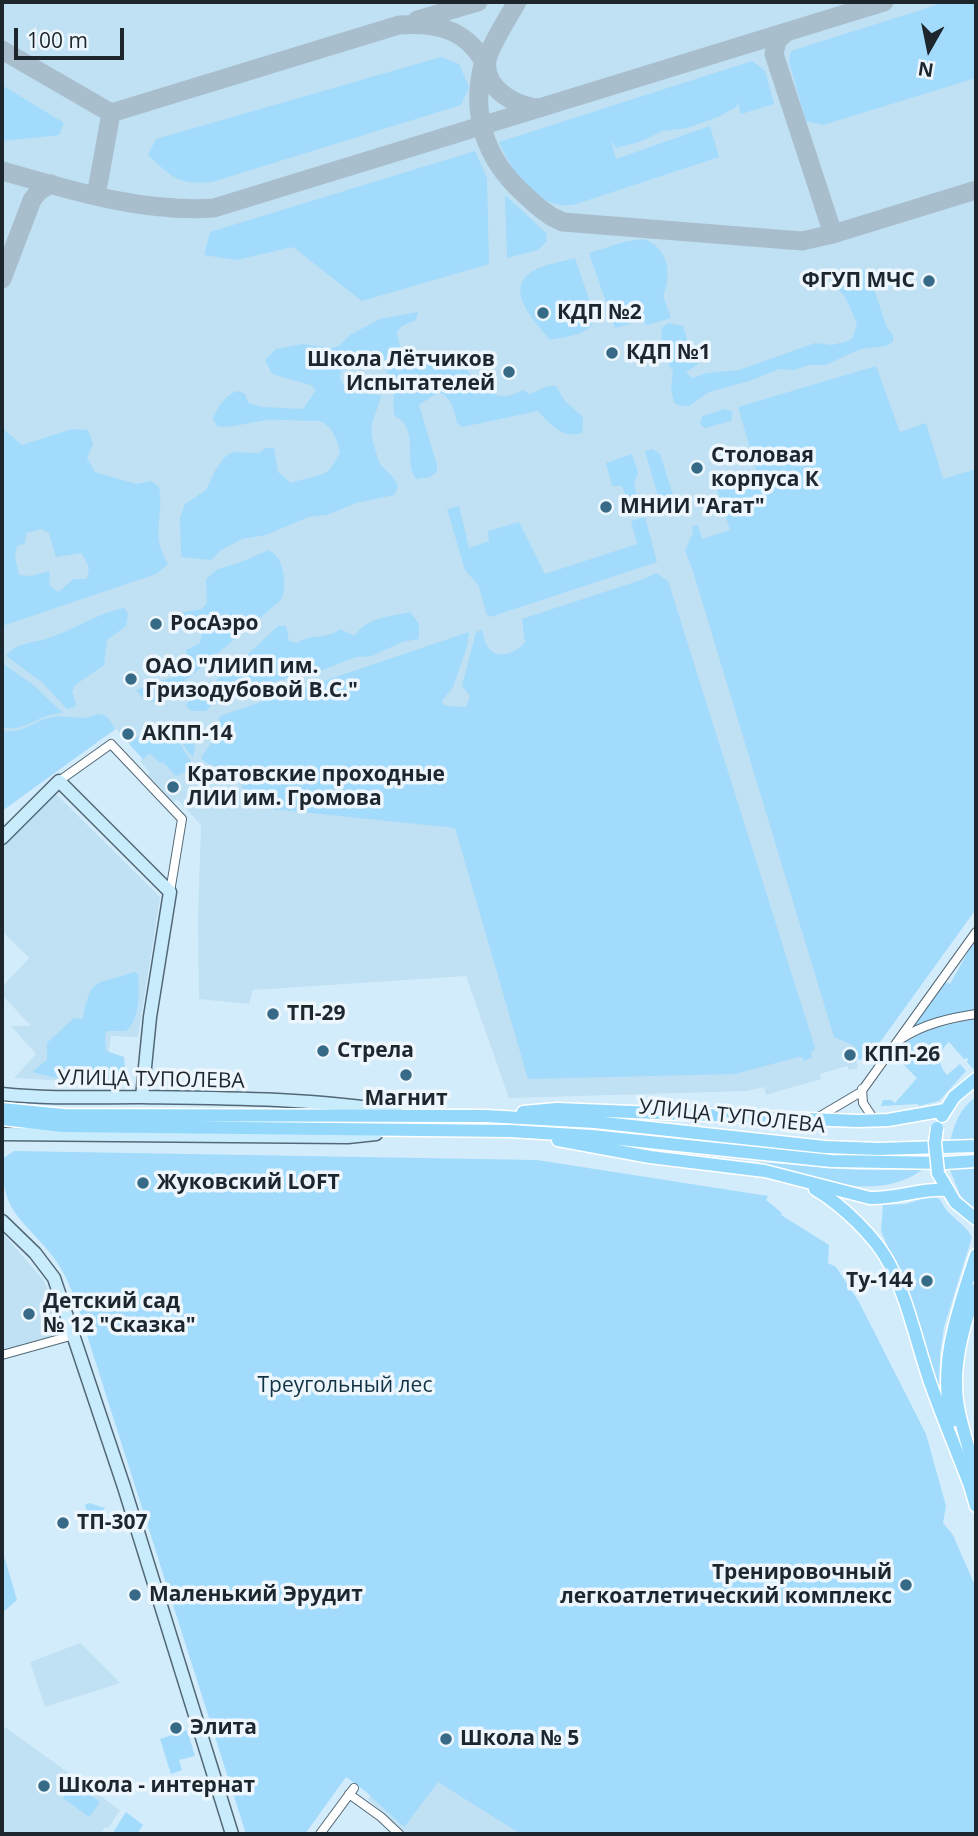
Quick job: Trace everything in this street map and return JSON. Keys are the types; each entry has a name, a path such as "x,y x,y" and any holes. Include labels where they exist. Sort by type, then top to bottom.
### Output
{"main road":[{"path":"2,838 59,780 170,892 150,1017 142,1097"},
{"path":"976,1079 959,1092 945,1110 937,1128 935,1143 938,1173 946,1190 960,1207 976,1219"},
{"name":"УЛИЦА ТУПОЛЕВА","path":"2,1094 355,1105 426,1123"},
{"name":"УЛИЦА ТУПОЛЕВА","path":"2,1109 64,1115 243,1114 426,1123 592,1136 831,1161 976,1161"},
{"name":"УЛИЦА ТУПОЛЕВА","path":"2,1134 348,1137 426,1123 557,1109 812,1121 876,1121 945,1110"},
{"name":"УЛИЦА ТУПОЛЕВА","path":"485,1116 595,1122 825,1147 879,1149 976,1146"},
{"name":"УЛИЦА ТУПОЛЕВА","path":"2,1119 63,1126 426,1123"},
{"name":"УЛИЦА ТУПОЛЕВА","path":"510,1131 650,1157 765,1171 790,1177"},
{"path":"790,1177 870,1198 885,1199 936,1189 946,1190"},
{"path":"790,1177 831,1198 876,1244 890,1265 931,1385 973,1479"},
{"path":"2,1221 35,1254 54,1278 232,1834"},
{"path":"973,1479 949,1408 947,1377 950,1345 976,1255"},
{"path":"976,1290 966,1318 958,1355 956,1381 958,1407 976,1506"}],"street":[{"path":"59,780 111,744 182,819 170,892"},
{"path":"812,1121 862,1089 976,932"},
{"path":"893,1046 922,1028 976,1014"},
{"path":"862,1089 863,1103 876,1121"},
{"path":"2,1355 74,1335"},
{"path":"320,1834 351,1791 399,1834"}],"shaded area":[{"path":"2,2 976,2 976,909 870,1056 856,1060 858,1068 849,1070 847,1066 833,1070 820,1074 821,1079 766,1095 764,1087 747,1091 509,1098 466,976 253,990 249,1004 199,999 201,825 177,799 173,802 148,775 150,773 140,761 142,758 116,729 2,811"},
{"path":"56,794 160,897 138,1037 111,1036 104,1083 14,1078 36,1054 11,1026 31,1026 2,995 2,987 29,958 2,931 2,847"},
{"name":"Детский сад № 12 \"Сказка\"","path":"2,1232 44,1281 65,1335 2,1353"},
{"path":"80,1643 120,1683 45,1707 30,1662"},
{"name":"Школа № 5","path":"433,1707 600,1834 404,1834 368,1799"},
{"name":"Школа - интернат","path":"2,1725 120,1810 108,1828 105,1827 101,1834 2,1834"}],"green space":[{"path":"946,2 976,2 976,78 823,125 806,121 789,62 791,51"},
{"path":"441,57 459,64 469,87 461,105 212,182 183,181 163,169 148,155 156,139"},
{"path":"752,61 765,71 774,104 741,114 738,103 720,116 687,128 663,131 639,142 616,148 611,140 616,159 710,126 719,157 573,205 548,201 527,187 499,142"},
{"path":"2,85 64,123 59,135 2,141"},
{"path":"475,151 487,178 489,264 362,301 293,247 236,260 204,255 210,232"},
{"path":"505,195 546,233 547,241 538,250 507,258"},
{"path":"644,239 659,249 666,263 668,271 663,296 671,318 647,325 643,320 615,328 589,253"},
{"path":"575,258 595,317 584,332 550,340 525,306 521,287 524,279 533,271"},
{"path":"863,269 869,275 887,328 893,335 893,342 886,346 861,349 825,365 809,365 794,370 779,369 709,392 689,406 674,403 671,387 673,372 661,344 662,328 668,323 683,326 692,357 700,357 698,364 686,372 692,378 707,373 739,370 815,343 832,345 848,341 853,337 857,323 844,295 833,285 833,278 840,273"},
{"path":"418,312 416,320 402,326 397,332 403,364 407,370 461,359 480,385 500,396 509,396 523,390 530,394 548,386 556,386 565,401 583,417 582,433 562,432 538,411 462,427 457,423 450,401 439,392 419,405 437,472 430,477 416,479 412,472 407,429 403,421 395,416 391,378 376,359 361,360 356,366 341,371 340,379 349,393 381,395 372,432 379,462 398,487 394,495 356,503 327,515 308,517 266,535 242,539 221,550 211,560 181,557 180,518 185,504 206,490 216,469 232,452 259,453 266,448 274,448 278,472 291,483 326,473 340,452 334,434 320,421 268,420 217,426 213,419 226,398 238,391 245,394 248,403 263,407 303,409 316,390 311,385 272,374 265,360 276,349 302,344 332,348 380,319"},
{"path":"876,366 900,432 926,423 943,479 976,469 976,909 870,1056 859,1060 855,1046 834,1037 685,551 693,532 692,526 698,525 702,539 730,530 716,486 755,478 756,469 738,407"},
{"path":"725,409 733,412 731,421 705,428 700,424 702,416"},
{"path":"2,428 22,445 72,429 88,430 93,444 87,458 95,472 136,484 151,481 159,487 159,543 168,564 156,574 2,626","holes":["42,529 49,533 56,557 82,553 89,568 87,579 74,579 58,592 49,585 50,571 31,576 19,575 15,557 17,546 25,543 26,533"]},
{"path":"652,449 660,454 678,511 659,499 645,451"},
{"path":"632,454 638,472 634,485 640,505 631,508 622,486 612,486 606,463"},
{"path":"459,506 469,548 489,541 488,531 519,522 545,574 637,544 631,521 645,517 657,562 490,617 486,613 479,586 465,570 447,509"},
{"path":"269,550 278,559 283,572 281,600 161,701 144,698 136,690 184,673 189,665 186,650 200,643 203,628 196,624 180,627 176,620 180,613 202,609 207,603 206,579 218,569"},
{"path":"656,573 668,581 815,1048 811,1053 812,1057 804,1061 802,1057 798,1057 735,1074 528,1079 455,828 273,809 251,800 235,771 213,765 201,758 213,740 220,716 469,632 453,687 441,702 446,706 466,707 470,696 462,686 476,632 482,630 491,651 506,654 525,642 522,619"},
{"path":"124,608 128,614 126,626 107,640 104,665 75,685 72,692 75,707 67,709 42,682 6,656 19,646 56,636"},
{"path":"410,612 419,624 419,639 402,642 372,656 356,657 320,671 256,686 243,695 211,705 206,711 191,711 186,706 190,699 212,686 222,673 242,660 278,626 286,626 289,641 297,643 340,629 355,636 365,625"},
{"path":"2,663 32,684 63,713 47,716 17,728 2,727"},
{"path":"97,714 110,720 115,729 2,811 2,731 17,730 54,717 81,718"},
{"path":"152,725 157,728 158,734 172,737 179,743 191,761 189,770 176,776 150,753 143,759 129,744"},
{"path":"178,728 193,738 193,757 179,739 166,732 164,729"},
{"path":"976,938 976,1011 906,1034 945,982 950,984"},
{"path":"134,972 138,974 139,989 138,1004 131,1026 126,1031 107,1031 105,1035 106,1051 124,1057 124,1083 72,1082 32,1072 47,1060 47,1043 74,1018 83,1019 93,988 104,981"},
{"path":"976,1020 976,1068 973,1069 967,1062 968,1058 964,1059 949,1042 941,1053 940,1062 944,1071 947,1075 960,1064 966,1071 939,1101 919,1106 881,1106 883,1100 895,1103 917,1078 895,1056 896,1047 930,1029"},
{"path":"976,1097 976,1139 950,1142 958,1117"},
{"name":"Треугольный лес","path":"14,1151 537,1160 768,1196 766,1200 782,1213 781,1215 829,1245 828,1263 836,1267 859,1302 926,1434 946,1506 943,1523 953,1535 976,1588 976,1834 521,1834 438,1782 404,1827 346,1777 305,1834 246,1834 76,1301 58,1264 17,1215 6,1193 2,1159"},
{"path":"757,1162 858,1170 922,1170 903,1180 862,1186 819,1180"},
{"path":"976,1167 976,1212 960,1195 950,1170"},
{"path":"934,1195 972,1237 944,1327 939,1393 912,1303 881,1231 883,1205 906,1204"},
{"path":"89,1503 105,1508 98,1516 89,1518 85,1505"},
{"path":"2,1555 17,1600 2,1613"},
{"path":"187,1730 195,1756 179,1760 182,1770 171,1774 160,1739"},
{"path":"74,1783 100,1802 89,1817 63,1798"},
{"path":"126,1812 143,1825 137,1834 112,1834"}],"taxiway":[{"path":"417,20 478,2"},
{"path":"517,2 491,48 487,71 490,80 503,95 521,104 540,108"},
{"path":"2,171 133,204 187,209 214,208 884,2"},
{"path":"2,50 111,113 399,25 427,25 451,31 471,45 487,68"},
{"path":"786,32 777,41 774,54 833,234"},
{"path":"487,59 484,61 480,80 479,98 480,116 490,150 510,180 524,194 537,206 563,222 802,241 976,190"},
{"path":"96,196 111,113"},
{"path":"2,279 32,200 39,191 51,184"}],"place":[{"name":"ФГУП МЧС","path":"929,281"},
{"name":"КДП №2","path":"543,313"},
{"name":"КДП №1","path":"612,353"},
{"name":"Школа Лётчиков Испытателей","path":"509,372"},
{"name":"Столовая корпуса К","path":"697,468"},
{"name":"МНИИ \"Агат\"","path":"606,507"},
{"name":"РосАэро","path":"156,624"},
{"name":"ОАО \"ЛИИП им. Гризодубовой В.С.\"","path":"131,679"},
{"name":"АКПП-14","path":"128,734"},
{"name":"Кратовские проходные ЛИИ им. Громова","path":"173,787"},
{"name":"ТП-29","path":"273,1014"},
{"name":"Стрела","path":"323,1051"},
{"name":"КПП-26","path":"850,1055"},
{"name":"Магнит","path":"406,1075"},
{"name":"Жуковский LOFT","path":"143,1183"},
{"name":"Ty-144","path":"927,1281"},
{"name":"Детский сад № 12 \"Сказка\"","path":"29,1314"},
{"name":"ТП-307","path":"63,1523"},
{"name":"Тренировочный легкоатлетический комплекс","path":"906,1585"},
{"name":"Маленький Эрудит","path":"135,1595"},
{"name":"Элита","path":"176,1728"},
{"name":"Школа № 5","path":"446,1739"},
{"name":"Школа - интернат","path":"44,1786"}]}
